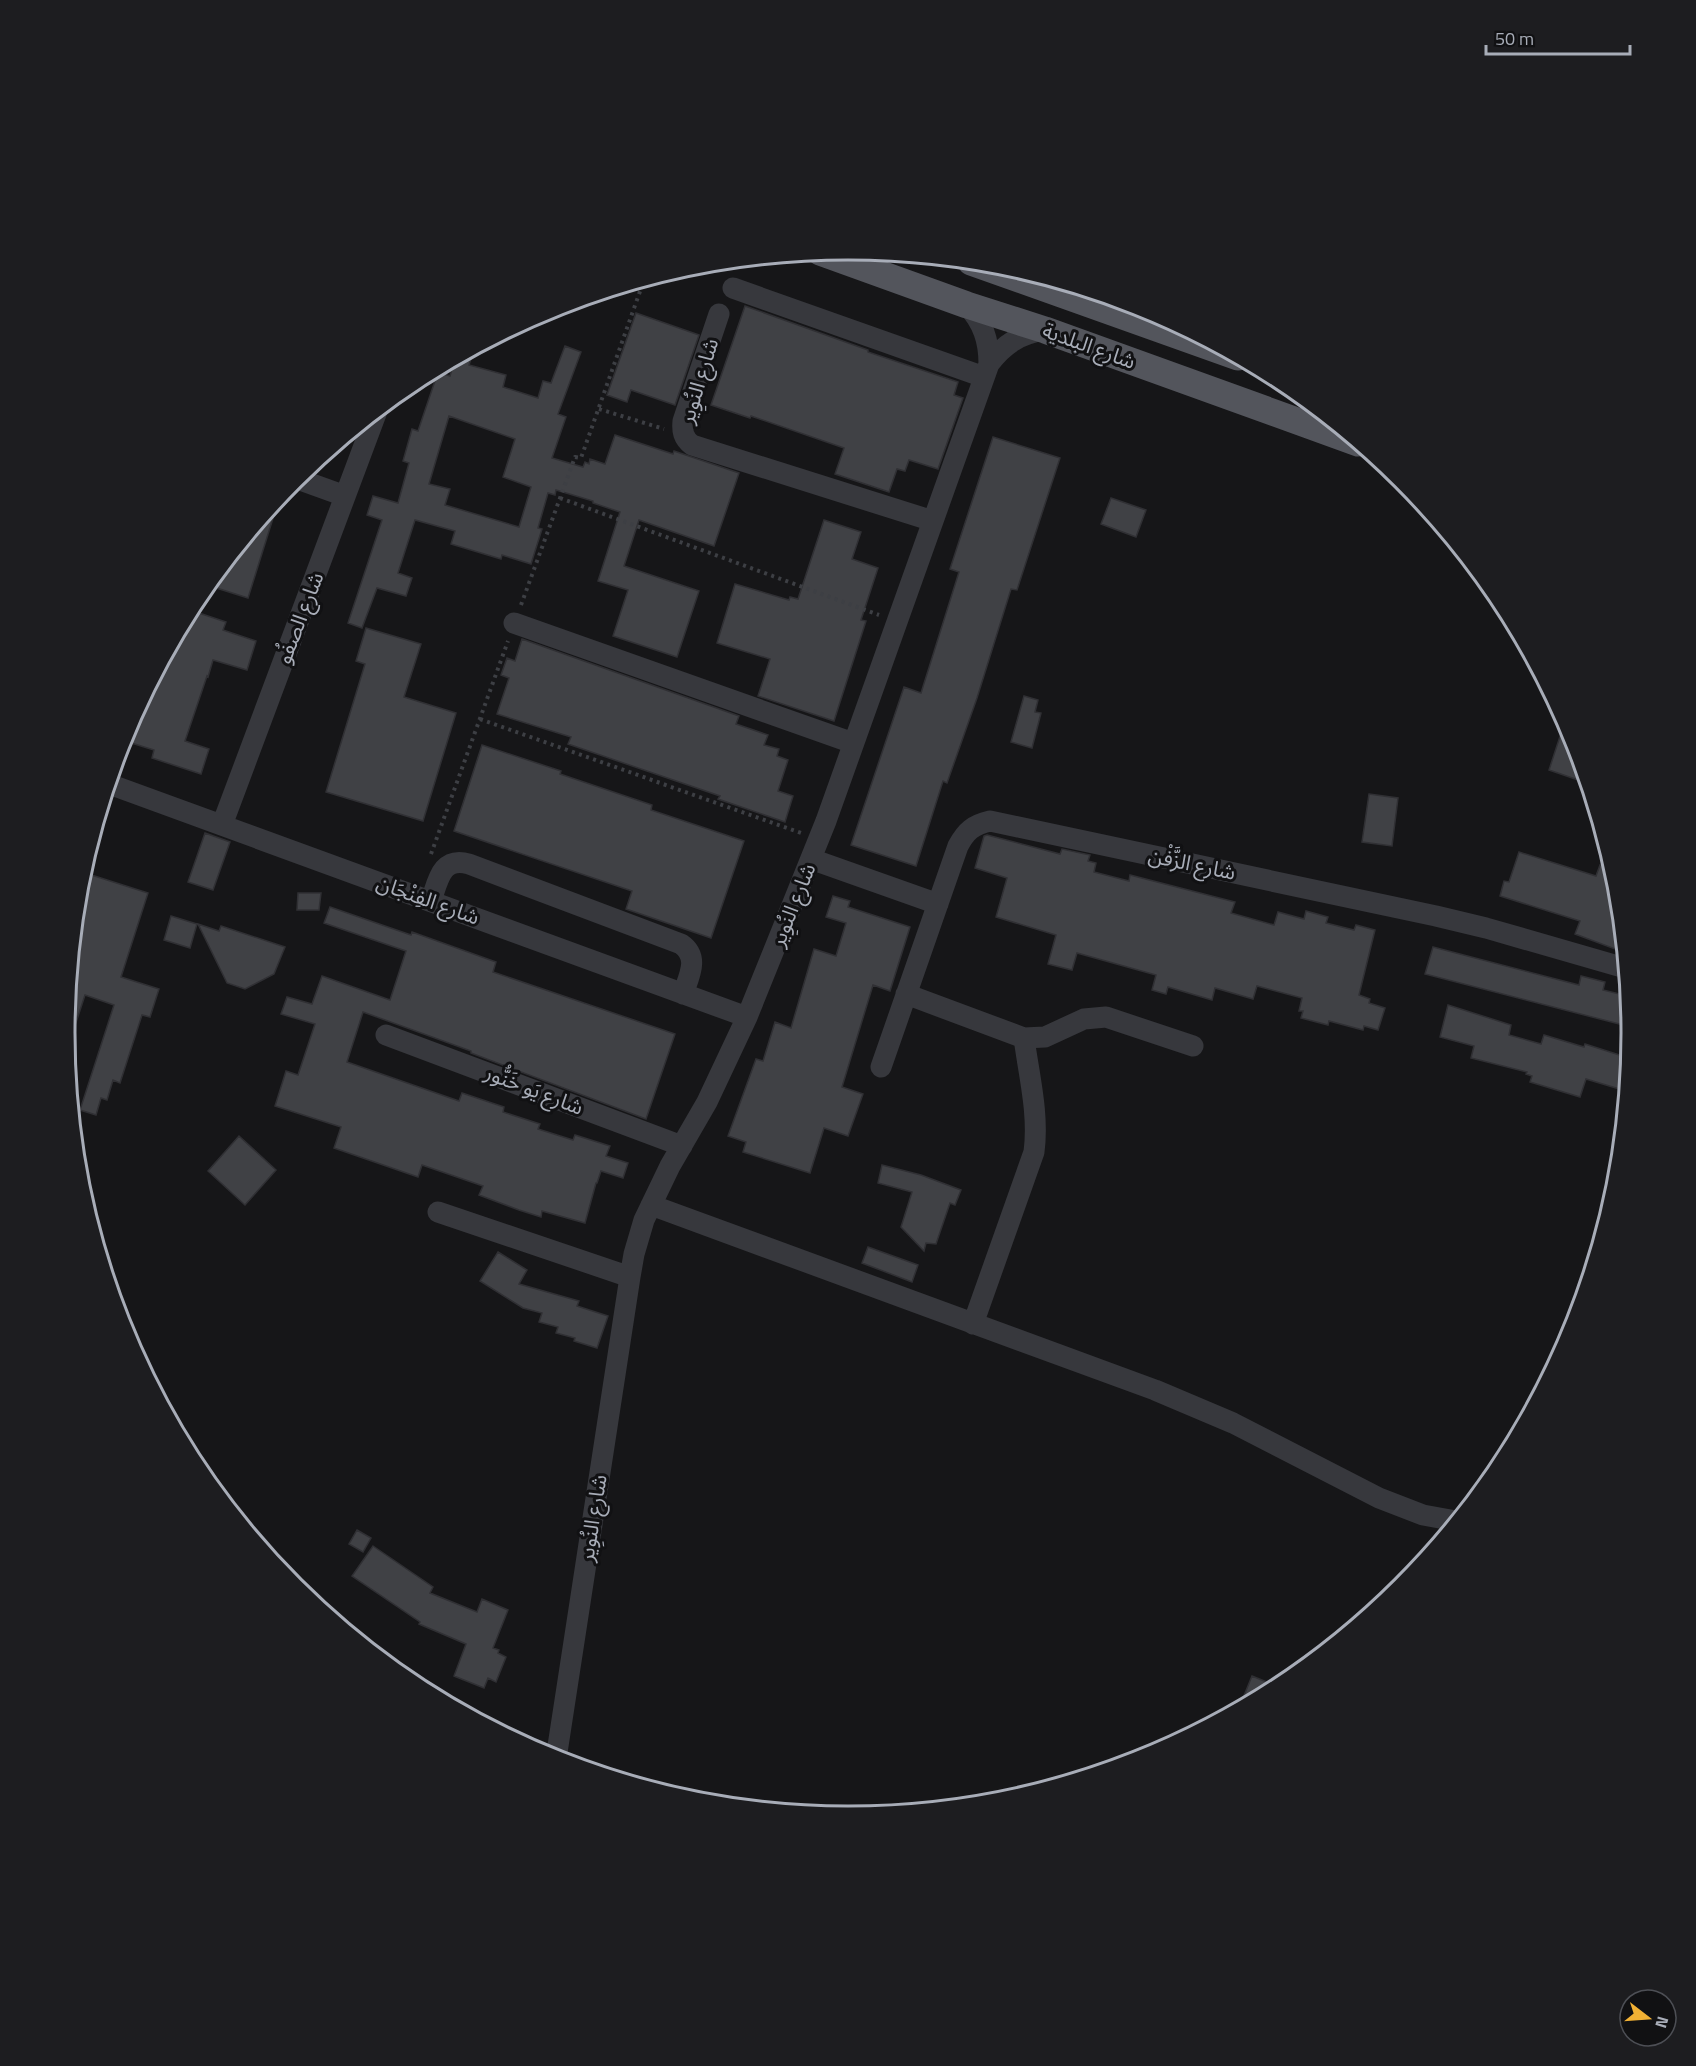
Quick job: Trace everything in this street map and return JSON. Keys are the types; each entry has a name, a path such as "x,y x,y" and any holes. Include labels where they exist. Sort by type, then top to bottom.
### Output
{"main road":[{"name":"شارع البلدية","path":"843,260 1338,436"},
{"name":"شارع البلدية","path":"1036,283 1140,317"}],"street":[{"path":"733,288 986,370"},
{"name":"شارع النُوِير","path":"967,305 982,326 987,338 986,370"},
{"name":"شارع النُوِير","path":"719,314 683,421 683,435 692,445 933,521"},
{"name":"شارع النُوِير","path":"558,1749 638,1236 651,1204 707,1102 747,1017 815,849 986,370 1002,348 1019,337 1045,330"},
{"name":"شارع الصفُو","path":"222,825 372,424"},
{"path":"306,482 345,496"},
{"path":"514,623 853,743"},
{"name":"شارع الفِنْجَان","path":"116,786 747,1017"},
{"name":"شارع الزَّفْن","path":"881,1067 958,846 965,833 976,825 990,821 1436,916 1617,966"},
{"path":"815,849 938,904"},
{"path":"431,901 441,873 446,867 453,862 469,864 688,948 693,963 683,994"},
{"path":"906,994 1024,1038 1045,1037 1083,1019 1106,1017 1193,1046"},
{"name":"شارع يَو خَنُّور","path":"386,1035 682,1146"},
{"path":"973,1324 1034,1152 1035,1117 1024,1038"},
{"path":"651,1204 1194,1406 1392,1504 1423,1515 1448,1520"},
{"path":"438,1212 630,1277"}],"path":[{"path":"428,863 575,457 581,458 641,288"},
{"path":"598,409 683,435"},
{"path":"560,498 897,622"},
{"path":"480,719 815,849"}],"building":[{"path":"745,306 868,350 868,352 958,382 954,395 963,398 938,469 909,460 905,471 897,469 889,492 835,474 844,448 751,416 750,418 711,405"},
{"path":"636,313 699,335 675,405 631,390 627,402 607,395"},
{"path":"565,346 581,352 558,414 566,417 552,458 583,467 585,462 589,464 590,459 605,464 615,435 673,454 674,451 739,473 714,546 639,520 624,566 699,591 677,657 613,636 628,590 598,581 620,512 556,490 555,495 548,493 538,528 542,529 531,564 502,555 501,559 451,544 455,531 415,520 398,573 412,578 406,596 377,588 362,628 348,623 382,520 367,515 373,496 398,503 409,463 403,461 412,429 418,431 435,380 445,374 450,376 452,370 471,359 469,365 506,375 503,387 538,398 543,381 551,383","holes":["449,416 515,439 503,477 531,487 519,527 445,505 450,489 429,484"]},
{"path":"993,437 1060,458 1017,590 1011,589 977,698 947,783 943,781 916,866 851,845 904,687 921,693 959,572 950,569"},
{"path":"1111,498 1146,510 1136,537 1101,524"},
{"path":"274,516 248,598 216,588"},
{"path":"824,520 861,532 852,559 878,568 861,620 866,621 834,721 758,696 770,659 717,643 735,584 789,600 790,597 798,599"},
{"path":"199,613 226,622 223,630 256,641 247,670 213,660 185,741 209,749 201,774 152,758 154,750 132,743 155,691"},
{"path":"366,628 421,644 404,697 456,713 423,821 326,792 365,664 356,661"},
{"path":"522,639 739,716 736,724 768,735 764,745 779,749 777,756 788,760 778,791 793,796 785,822 718,799 720,796 568,744 571,737 497,714 509,678 501,675 507,658 515,661"},
{"path":"1024,696 1038,700 1035,712 1041,713 1032,748 1011,742"},
{"path":"1561,734 1578,780 1549,770"},
{"path":"482,745 652,805 651,810 744,841 711,938 626,909 632,891 454,831"},
{"path":"1369,794 1398,798 1392,846 1362,842"},
{"path":"205,833 230,842 213,890 188,882"},
{"path":"984,836 1060,854 1062,849 1090,855 1088,861 1096,863 1094,872 1129,881 1130,875 1235,902 1231,913 1274,925 1278,912 1304,919 1306,911 1328,917 1326,923 1354,930 1356,925 1375,930 1359,995 1370,999 1369,1003 1385,1008 1378,1030 1364,1026 1363,1030 1329,1021 1328,1025 1301,1018 1303,1011 1299,1011 1302,998 1257,986 1253,999 1215,988 1212,1000 1168,987 1166,994 1152,990 1156,975 1077,953 1072,970 1048,964 1056,935 996,917 1007,878 975,868"},
{"path":"1519,852 1596,876 1600,865 1602,866 1616,949 1575,934 1580,921 1500,896 1504,881 1509,882"},
{"path":"92,875 148,893 121,977 159,989 150,1017 142,1015 120,1083 113,1080 107,1100 101,1098 96,1115 80,1110 114,1005 85,995 75,1025 82,932"},
{"path":"298,893 321,893 319,910 297,910"},
{"path":"833,896 850,901 848,907 910,927 890,991 873,985 842,1087 863,1094 848,1136 824,1128 810,1173 743,1152 746,1142 728,1136 756,1059 763,1061 775,1022 791,1028 814,949 836,956 846,923 826,917"},
{"path":"330,907 411,935 412,932 496,962 493,972 675,1034 646,1119 363,1012 347,1062 459,1101 462,1093 504,1107 503,1112 540,1124 538,1129 573,1140 575,1135 610,1146 606,1156 628,1163 623,1178 601,1171 585,1223 542,1211 541,1217 519,1210 479,1195 483,1186 422,1165 418,1177 334,1148 341,1127 275,1106 286,1071 298,1075 315,1024 281,1014 287,997 312,1004 322,976 390,1000 406,951 324,923"},
{"path":"171,916 197,924 190,948 164,940"},
{"path":"198,924 219,931 221,926 285,947 274,974 245,989 227,983"},
{"path":"1433,947 1579,985 1581,976 1605,982 1603,990 1619,994 1621,1024 1425,974"},
{"path":"1448,1005 1511,1025 1509,1035 1541,1044 1544,1035 1584,1047 1585,1044 1620,1055 1619,1089 1586,1079 1580,1097 1530,1082 1532,1076 1526,1074 1527,1072 1471,1058 1474,1046 1440,1037"},
{"path":"239,1136 276,1170 245,1205 208,1171"},
{"path":"882,1165 921,1175 961,1190 955,1205 950,1203 936,1244 926,1243 924,1251 901,1227 912,1192 878,1183"},
{"path":"868,1247 918,1265 912,1282 862,1263"},
{"path":"498,1252 527,1270 519,1284 579,1301 577,1306 608,1316 597,1348 574,1341 575,1338 556,1333 558,1327 539,1322 542,1313 523,1308 480,1281"},
{"path":"357,1530 371,1538 363,1552 349,1544"},
{"path":"373,1546 433,1587 430,1593 477,1612 482,1599 508,1610 493,1648 506,1657 496,1682 488,1678 484,1688 454,1676 466,1644 419,1624 420,1622 352,1576"},
{"path":"1252,1676 1267,1682 1244,1696"}]}
